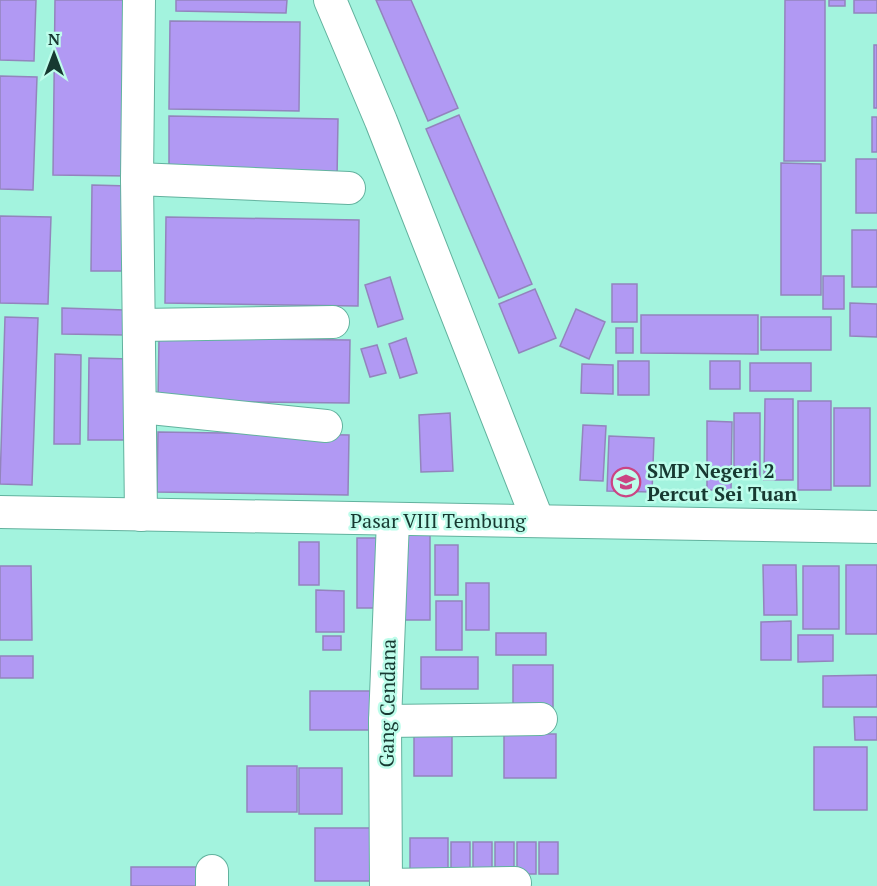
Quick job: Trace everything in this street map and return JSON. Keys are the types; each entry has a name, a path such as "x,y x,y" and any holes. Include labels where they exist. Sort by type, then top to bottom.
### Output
{"street":[{"path":"139,0 137,180 141,515"},
{"path":"330,0 381,121 530,521"},
{"path":"137,180 349,188"},
{"path":"140,325 333,322"},
{"path":"141,407 326,426"},
{"name":"Pasar VIII Tembung","path":"0,512 877,527"},
{"name":"Gang Cendana","path":"386,886 385,721 393,520"},
{"path":"385,721 541,719"},
{"path":"386,886 515,883"}],"building":[{"path":"0,0 36,0 34,61 0,60"},
{"path":"55,0 132,0 129,176 53,175"},
{"path":"176,0 287,0 286,13 176,11"},
{"path":"376,0 411,0 458,108 428,121"},
{"path":"785,0 825,0 825,161 784,161"},
{"path":"829,0 845,0 845,6 829,6"},
{"path":"854,0 877,0 877,13 854,13"},
{"path":"170,21 300,22 299,111 169,109"},
{"path":"874,45 877,45 877,108 874,108"},
{"path":"0,76 37,77 33,190 0,189"},
{"path":"459,115 532,284 499,298 426,129"},
{"path":"169,116 338,119 337,179 169,177"},
{"path":"872,117 877,117 877,152 872,152"},
{"path":"856,159 877,159 877,213 856,213"},
{"path":"781,163 821,164 821,295 781,295"},
{"path":"92,185 129,186 128,271 91,271"},
{"path":"0,216 51,217 48,304 0,303"},
{"path":"166,217 359,220 358,306 165,303"},
{"path":"852,230 877,230 877,287 852,287"},
{"path":"823,276 844,276 844,309 823,309"},
{"path":"390,277 403,319 378,327 365,285"},
{"path":"612,284 637,284 637,322 612,322"},
{"path":"535,289 556,338 519,353 499,304"},
{"path":"850,303 877,304 877,337 850,336"},
{"path":"62,308 125,310 125,335 62,334"},
{"path":"576,309 605,322 589,359 560,346"},
{"path":"641,315 758,315 758,354 641,353"},
{"path":"5,317 38,318 32,485 0,484"},
{"path":"761,317 831,317 831,350 761,350"},
{"path":"616,328 633,328 633,353 616,353"},
{"path":"159,338 350,340 349,403 158,401"},
{"path":"406,338 417,373 400,378 389,344"},
{"path":"377,345 386,373 370,377 361,349"},
{"path":"55,354 81,355 80,444 54,444"},
{"path":"89,358 130,359 129,440 88,440"},
{"path":"618,361 649,361 649,395 618,395"},
{"path":"710,361 740,361 740,389 710,389"},
{"path":"750,363 811,363 811,391 750,391"},
{"path":"582,364 613,365 613,394 581,393"},
{"path":"765,399 793,399 793,480 764,480"},
{"path":"798,401 831,401 831,490 798,490"},
{"path":"834,408 870,408 870,486 834,486"},
{"path":"450,413 453,471 421,472 419,415"},
{"path":"734,413 760,413 760,477 734,477"},
{"path":"707,421 732,422 731,490 707,490"},
{"path":"583,425 606,426 603,481 580,480"},
{"path":"158,432 349,435 348,495 157,492"},
{"path":"609,436 654,438 652,492 607,491"},
{"path":"404,535 430,535 430,620 404,620"},
{"path":"357,538 383,538 383,608 357,608"},
{"path":"299,542 319,542 319,585 299,585"},
{"path":"435,545 458,545 458,595 435,595"},
{"path":"763,565 796,565 797,615 764,615"},
{"path":"846,565 877,565 877,634 846,634"},
{"path":"0,566 31,566 32,640 0,640"},
{"path":"803,566 839,566 839,629 803,629"},
{"path":"466,583 489,583 489,630 466,630"},
{"path":"316,590 344,591 344,632 316,632"},
{"path":"436,601 462,601 462,650 436,650"},
{"path":"791,621 791,660 761,660 761,622"},
{"path":"496,633 546,633 546,655 496,655"},
{"path":"798,635 833,635 833,661 798,662"},
{"path":"323,636 341,636 341,650 323,650"},
{"path":"0,656 33,656 33,678 0,678"},
{"path":"421,657 478,657 478,689 421,689"},
{"path":"513,665 553,665 553,713 513,713"},
{"path":"877,675 877,707 823,707 823,676"},
{"path":"310,691 381,691 381,730 310,730"},
{"path":"854,717 877,717 877,740 855,740"},
{"path":"414,729 452,729 452,776 414,776"},
{"path":"504,734 556,734 556,778 504,778"},
{"path":"814,747 867,747 867,810 814,810"},
{"path":"247,766 297,766 297,812 247,812"},
{"path":"299,768 342,768 342,814 299,814"},
{"path":"315,828 380,828 380,881 315,881"},
{"path":"410,838 448,838 448,879 410,879"},
{"path":"451,842 470,842 470,874 451,874"},
{"path":"473,842 492,842 492,874 473,874"},
{"path":"495,842 514,842 514,874 495,874"},
{"path":"517,842 536,842 536,874 517,874"},
{"path":"539,842 558,842 558,874 539,874"},
{"path":"131,867 204,867 204,886 131,886"}],"place":[{"name":"SMP Negeri 2 Percut Sei Tuan","path":"626,482"}]}
